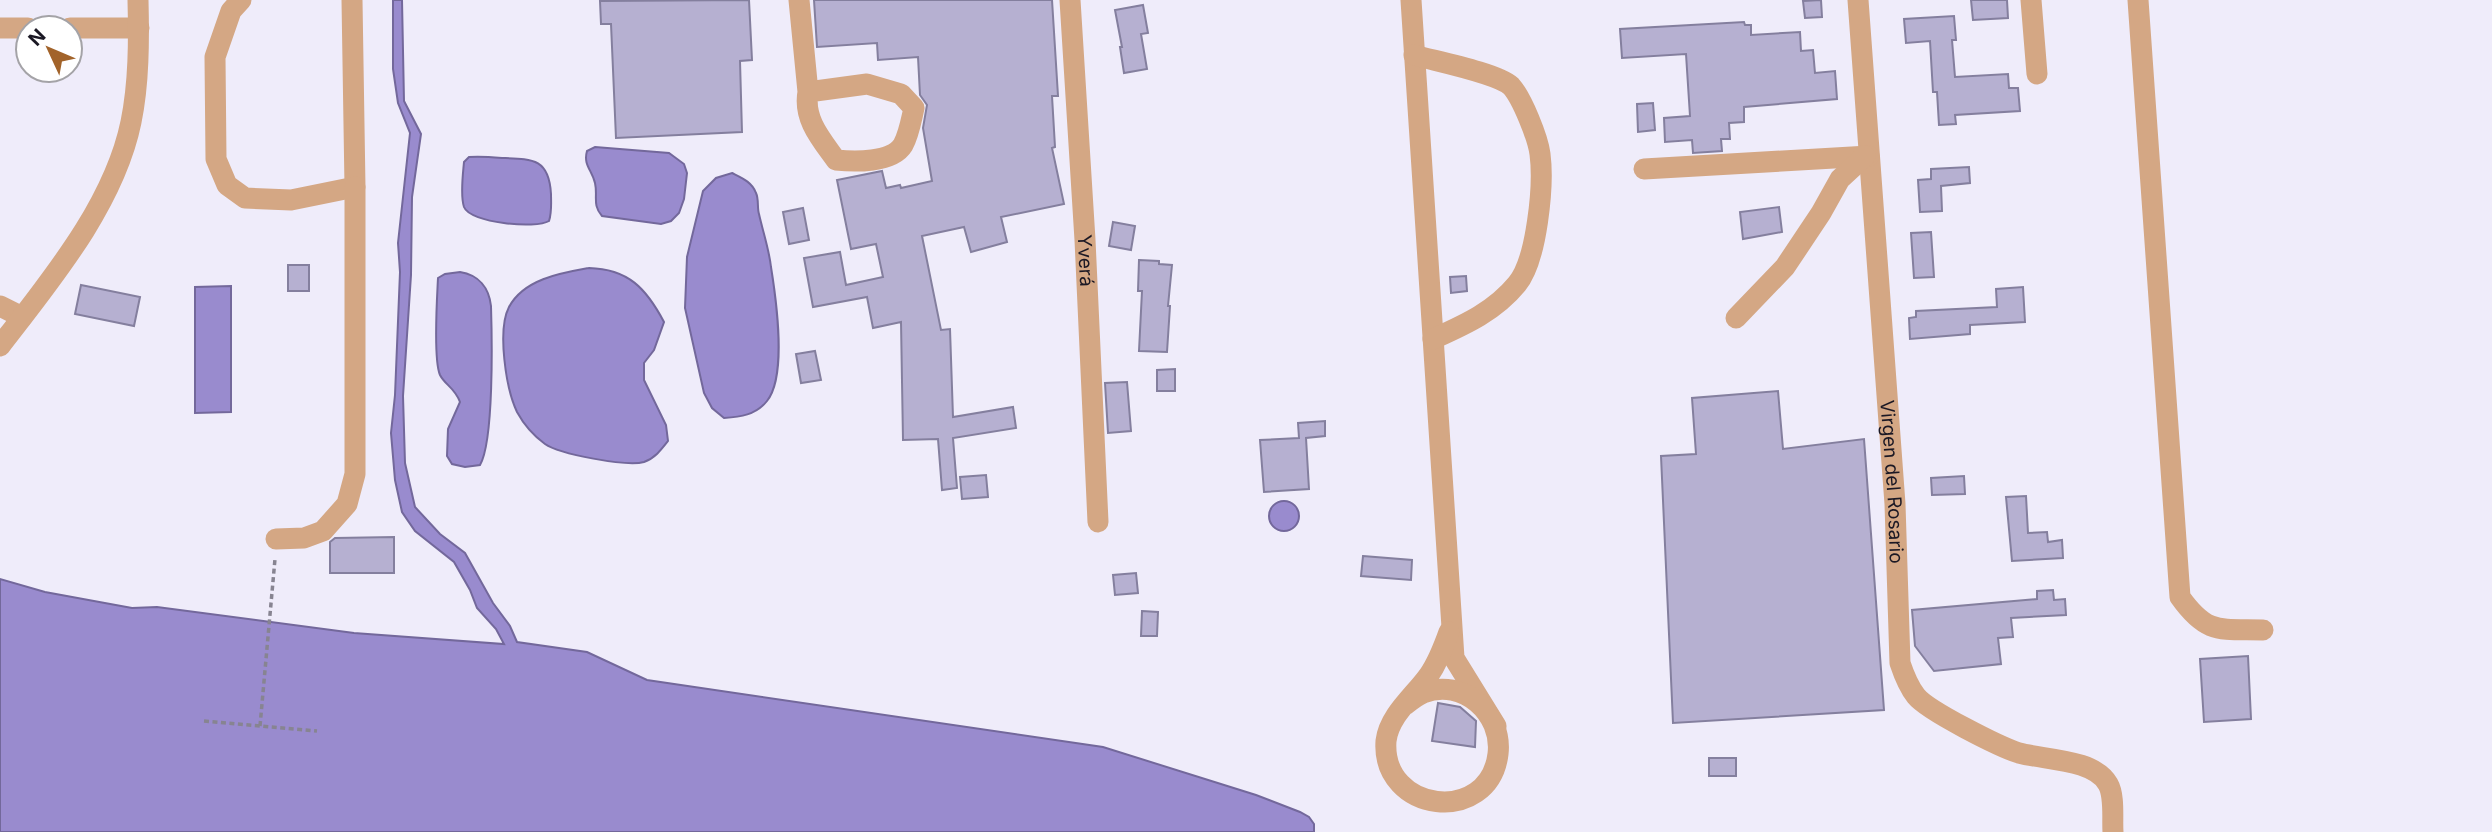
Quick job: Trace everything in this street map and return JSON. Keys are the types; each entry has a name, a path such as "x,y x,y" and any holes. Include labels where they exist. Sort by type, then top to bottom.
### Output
{"street":[{"path":"0,346 75,244 114,175 131,121 139,28 138,0"},
{"path":"241,0 231,11 215,57 216,159 227,185 245,198 291,200 355,187"},
{"path":"276,539 304,538 323,531 347,504 355,474 352,0"},
{"path":"799,0 808,92 806,103 811,125 836,160 857,162 891,156 901,148 914,108 901,94 867,85 808,92"},
{"name":"Yverá","path":"1070,0 1098,522"},
{"path":"1411,0 1414,55 1433,339 1452,626 1454,658 1496,726 1500,741 1497,764 1482,787 1466,799 1432,803 1406,790 1391,771 1386,742 1390,726 1431,673 1452,626"},
{"name":"Virgen del Rosario","path":"1858,0 1867,156 1895,504 1900,663 1905,679 1918,699 1963,727 2019,753 2068,762 2101,775 2110,786 2113,832"},
{"path":"2031,0 2037,74"},
{"path":"2138,0 2180,597 2195,618 2218,629 2263,629"},
{"path":"84,28 139,28"},
{"path":"1414,55 1491,76 1510,85 1524,108 1540,153 1539,209 1532,254 1519,282 1501,301 1476,320 1433,339"},
{"path":"1644,169 1867,156"},
{"path":"1736,318 1785,267 1840,179 1867,156"},
{"path":"0,306 22,317"},
{"path":"1405,705 1424,693 1451,690 1470,696 1480,703 1496,726"}],"path":[{"path":"260,726 276,539"},
{"path":"204,721 317,731"}],"shaded area":[{"path":"393,0 402,0 404,101 421,134 412,197 411,275 403,396 405,463 415,507 440,534 465,553 517,642 587,652 647,680 1103,747 1256,795 1300,812 1314,824 1314,832 0,832 0,579 45,592 132,608 157,607 354,633 504,644 496,629 477,608 454,562 415,531 402,512 395,480 391,433 400,272 398,243 410,133 398,103 393,69"},
{"path":"595,147 669,153 684,164 687,173 684,199 679,213 671,221 661,224 602,216 597,208 595,183 586,160 587,151"},
{"path":"469,157 530,160 543,167 550,182 549,221 531,224 504,223 469,213 464,207 462,191 464,162"},
{"path":"732,173 749,183 757,195 758,212 773,281 778,356 773,389 763,406 742,416 724,418 712,408 704,393 685,308 687,257 703,191 716,178"},
{"path":"589,268 615,272 634,283 650,299 664,322 654,350 644,363 644,380 666,425 668,441 655,456 644,462 609,461 553,448 529,429 513,402 506,375 503,344 505,317 509,307 524,290 544,279"},
{"path":"460,272 473,276 482,283 491,306 492,364 488,435 480,465 465,467 452,464 447,456 448,429 460,402 440,375 436,343 438,278"},
{"path":"231,286 231,412 195,413 195,287"},
{"path":"1284,501 1290,502 1298,510 1298,522 1290,530 1284,531 1278,530 1270,522 1269,516 1270,510 1278,502"}],"building":[{"path":"749,0 752,60 740,61 742,132 616,138 611,24 601,24 600,1"},
{"path":"814,0 1052,0 1058,96 1052,96 1055,147 1052,148 1064,204 1001,217 1007,242 971,252 964,227 922,236 941,330 950,329 953,417 1013,407 1016,428 953,438 957,488 942,490 938,439 903,440 901,322 873,328 867,297 813,307 804,258 840,252 846,285 883,277 876,244 851,249 837,180 882,171 886,188 900,185 901,188 932,181 923,128 927,105 920,95 918,57 878,60 877,43 817,47"},
{"path":"1821,0 1822,17 1805,18 1803,1"},
{"path":"1971,0 2007,0 2008,18 1973,20"},
{"path":"1143,5 1148,33 1141,34 1147,69 1124,73 1115,10"},
{"path":"1954,16 1956,40 1952,40 1955,77 2008,74 2009,88 2018,88 2020,111 1955,115 1956,124 1939,125 1937,92 1933,92 1930,41 1906,43 1904,19"},
{"path":"1744,22 1745,25 1751,25 1751,35 1800,32 1801,51 1813,50 1815,73 1835,71 1837,99 1744,107 1744,122 1729,123 1730,139 1721,139 1722,151 1693,153 1692,140 1665,142 1664,118 1690,116 1686,54 1622,58 1620,29"},
{"path":"1653,103 1655,130 1638,132 1637,104"},
{"path":"1969,167 1970,183 1941,186 1942,211 1920,212 1918,180 1931,179 1931,169"},
{"path":"1779,207 1782,232 1743,239 1740,212"},
{"path":"803,208 809,240 789,244 783,212"},
{"path":"1113,222 1135,226 1131,250 1109,246"},
{"path":"1931,232 1934,277 1914,278 1911,233"},
{"path":"1139,260 1172,265 1167,352 1139,351 1142,291 1138,291"},
{"path":"288,265 309,265 309,291 288,291"},
{"path":"1466,276 1467,291 1451,293 1450,277"},
{"path":"81,285 140,297 134,326 75,314"},
{"path":"2023,287 2025,322 1970,325 1970,334 1910,339 1909,318 1916,317 1916,311 1997,307 1996,289"},
{"path":"815,351 821,380 801,383 796,354"},
{"path":"1175,369 1175,391 1157,391 1157,370"},
{"path":"1127,382 1131,431 1108,433 1105,383"},
{"path":"1778,391 1783,449 1864,439 1884,710 1673,723 1661,456 1696,454 1692,398"},
{"path":"1325,421 1325,436 1306,438 1309,489 1264,492 1260,440 1299,438 1298,423"},
{"path":"986,475 988,497 962,499 960,477"},
{"path":"1964,476 1965,494 1932,495 1931,478"},
{"path":"2026,496 2028,533 2047,532 2048,542 2062,540 2063,558 2012,561 2006,497"},
{"path":"394,537 394,573 330,573 330,542 335,538"},
{"path":"1363,556 1412,560 1411,580 1361,576"},
{"path":"1136,573 1138,593 1115,595 1113,575"},
{"path":"2053,590 2054,600 2065,599 2066,615 2011,618 2013,637 1998,638 2001,664 1934,671 1915,646 1912,610 2037,599 2037,591"},
{"path":"1142,611 1158,612 1157,636 1141,636"},
{"path":"2248,656 2251,719 2204,722 2200,659"},
{"path":"1438,703 1460,707 1476,721 1475,747 1432,741"},
{"path":"1709,758 1736,758 1736,776 1709,776"}]}
